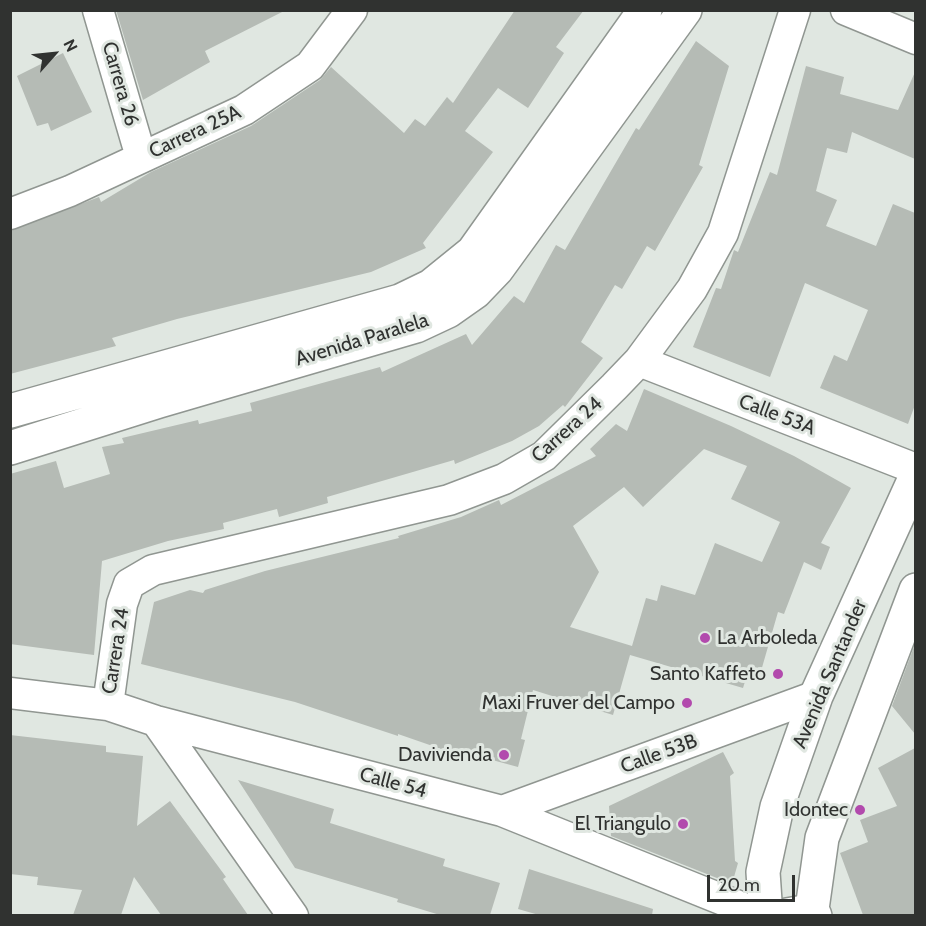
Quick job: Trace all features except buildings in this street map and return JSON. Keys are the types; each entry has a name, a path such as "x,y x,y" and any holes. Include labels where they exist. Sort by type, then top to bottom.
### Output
{"main road":[{"name":"Avenida Paralela","path":"10,411 400,301 430,286 473,252 645,10"},
{"name":"Avenida Paralela","path":"10,448 159,401 416,326 448,311 475,292 497,269 685,10"},
{"name":"Avenida Santander","path":"765,915 763,872 777,807 816,696 915,476"},
{"path":"813,912 822,838 915,590"}],"street":[{"name":"Carrera 26","path":"98,10 141,157"},
{"name":"Carrera 25A","path":"10,214 70,191 244,110 310,66 352,10"},
{"name":"Carrera 24","path":"108,705 122,604 129,584 153,570 448,500 504,479 544,456 639,361 692,289 723,233 795,10"},
{"path":"846,10 915,39"},
{"name":"Calle 53A","path":"639,361 915,469"},
{"name":"Calle 54","path":"10,693 108,705 156,722 502,811 765,915"},
{"name":"Calle 53B","path":"502,811 816,696"},
{"path":"156,722 293,915"},
{"path":"773,915 813,912"}],"place":[{"name":"La Arboleda","path":"705,638"},
{"name":"Santo Kaffeto","path":"778,674"},
{"name":"Maxi Fruver del Campo","path":"687,703"},
{"name":"Davivienda","path":"504,755"},
{"name":"Idontec","path":"860,810"},
{"name":"El Triangulo","path":"683,824"}]}
